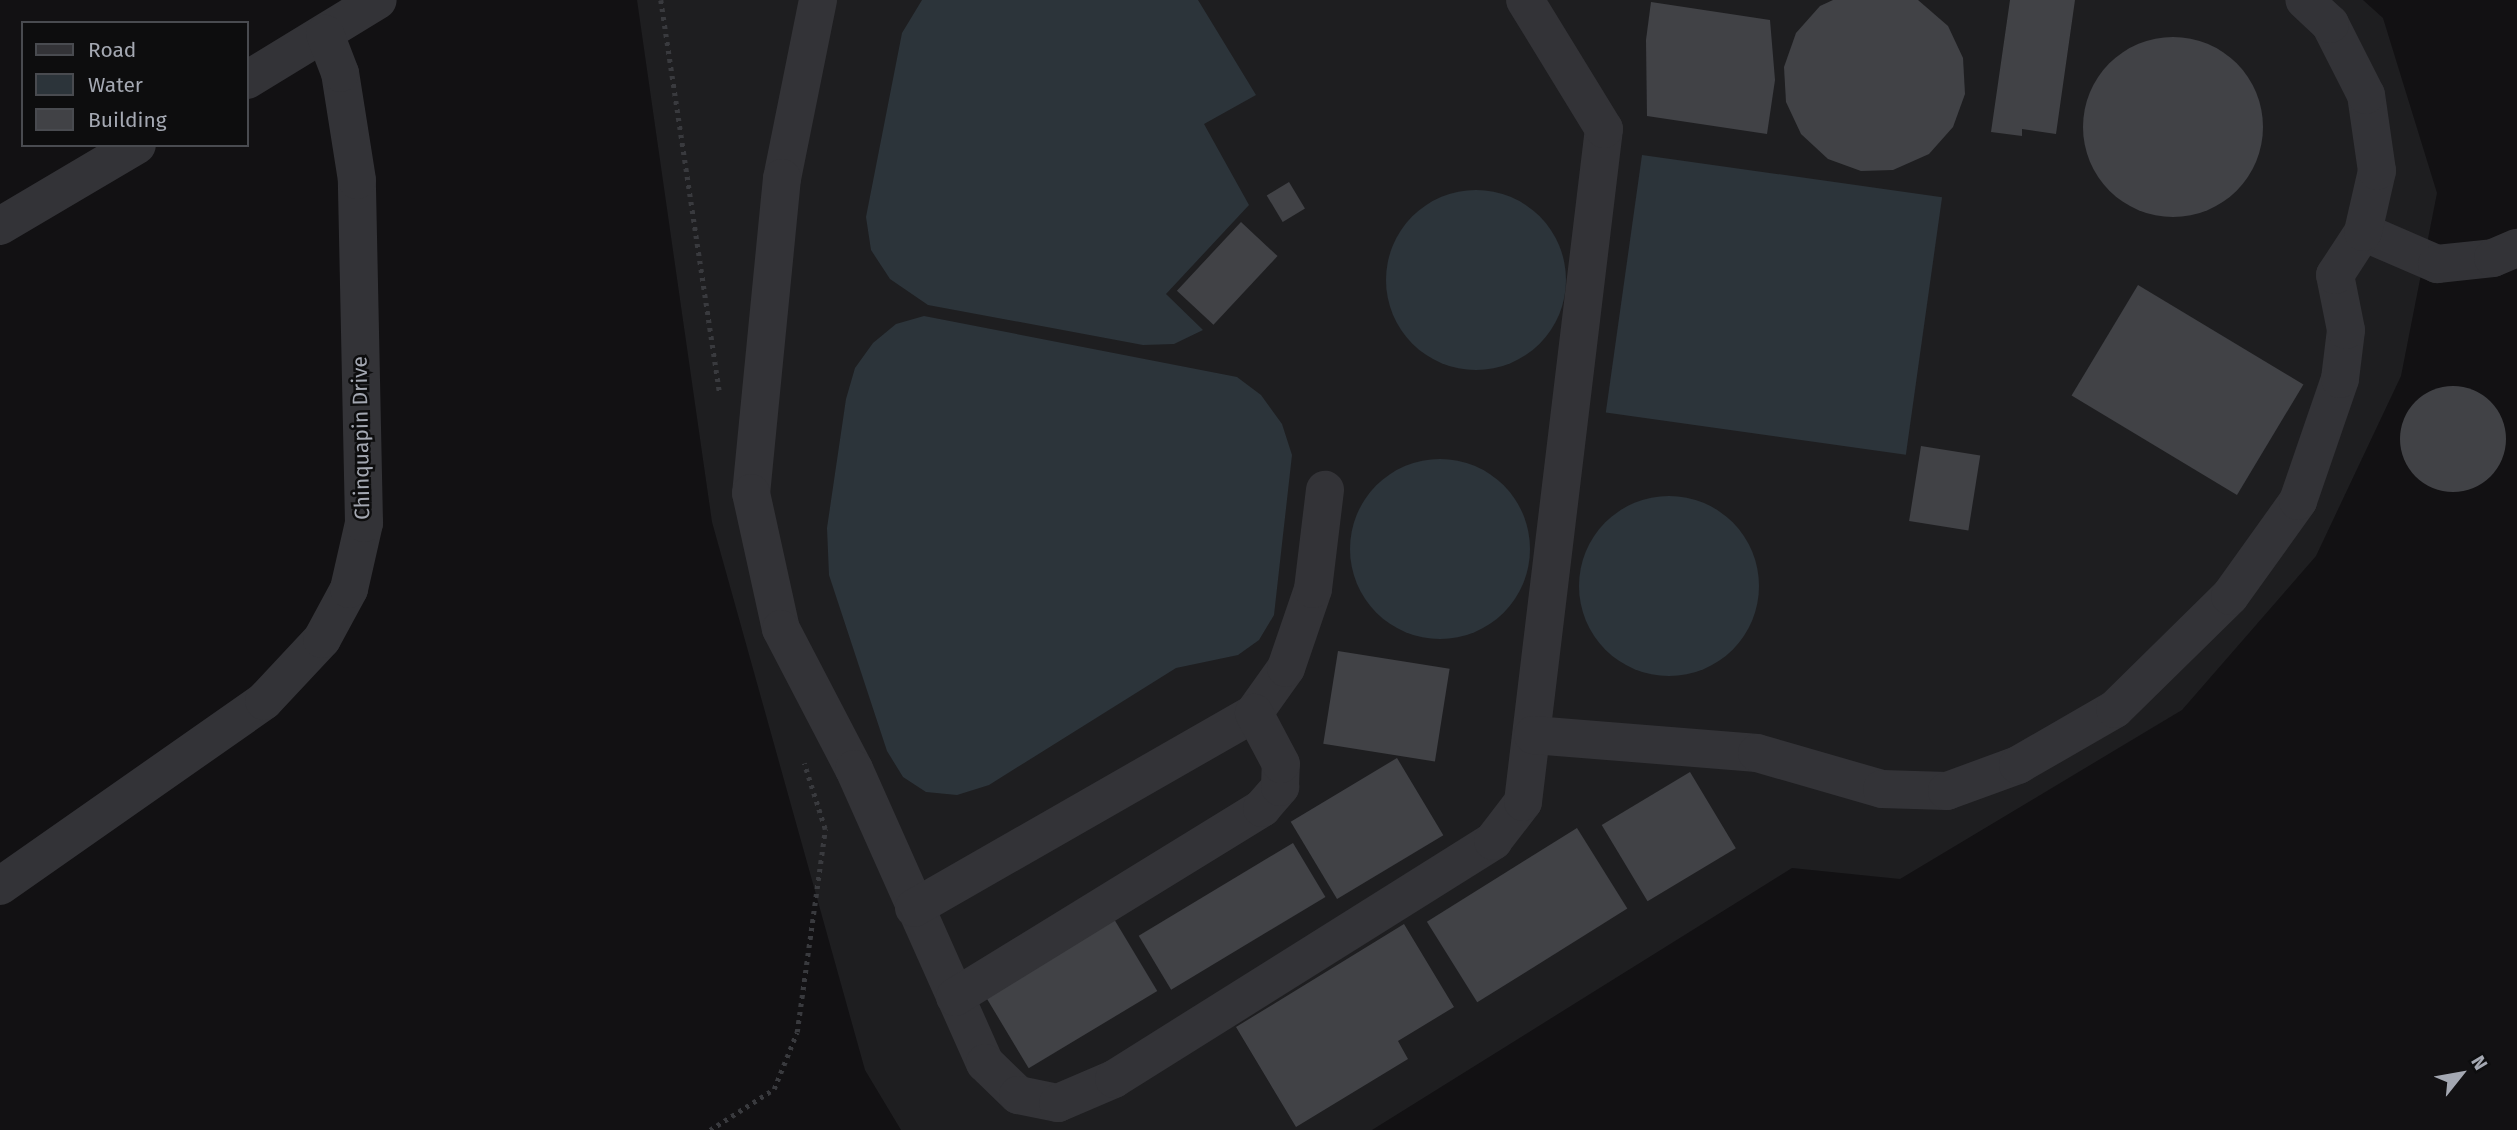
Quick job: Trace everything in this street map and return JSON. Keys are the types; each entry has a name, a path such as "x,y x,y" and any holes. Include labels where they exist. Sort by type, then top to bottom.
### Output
{"street":[{"path":"248,79 378,0"},
{"path":"818,0 782,178 751,493 781,629 854,769 985,1062 1018,1095 1058,1103 1114,1079 1493,841 1523,803 1604,129 1528,1"},
{"path":"1533,735 1757,753 1882,789 1947,791 2018,765 2115,709 2230,596 2298,500 2340,379 2346,330 2335,275 2363,232 2377,171 2366,95 2330,24 2304,0"},
{"name":"Chinquapin Drive","path":"0,886 264,701 323,639 349,589 364,523 357,180 340,73 325,34"},
{"path":"0,226 134,147"},
{"path":"2363,232 2437,264 2493,258 2517,248"},
{"path":"914,908 1254,713 1286,668 1313,589 1325,491"},
{"path":"955,997 1262,808 1280,787 1281,764 1254,713"}],"shaded area":[{"path":"637,0 2363,0 2383,18 2437,193 2401,376 2316,556 2182,710 1900,879 1792,868 1372,1130 901,1130 865,1070 712,522"}],"water":[{"path":"922,0 1198,0 1256,95 1204,124 1249,205 1166,294 1203,330 1174,344 1143,345 928,305 890,279 871,250 866,217 902,33"},
{"path":"1642,155 1942,197 1906,455 1606,412"},
{"path":"1476,190 1511,196 1540,216 1560,245 1566,280 1560,315 1540,344 1511,364 1476,370 1441,364 1412,344 1392,315 1386,280 1392,245 1412,216 1441,196"},
{"path":"924,316 1237,377 1261,395 1282,424 1292,455 1274,615 1259,640 1238,655 1176,668 989,785 957,795 926,792 903,777 887,751 829,575 827,528 846,399 855,368 873,343 896,324"},
{"path":"1440,459 1458,460 1475,466 1504,485 1523,514 1529,531 1529,567 1523,584 1504,613 1475,632 1458,638 1440,639 1422,638 1405,632 1376,613 1357,584 1351,567 1350,549 1351,531 1357,514 1376,485 1405,466 1422,460"},
{"path":"1669,496 1704,502 1733,522 1753,551 1759,586 1753,621 1733,650 1704,670 1669,676 1634,670 1605,650 1585,621 1579,586 1585,551 1605,522 1634,502"}],"building":[{"path":"1833,0 1918,0 1948,26 1963,58 1965,94 1953,127 1929,154 1893,170 1861,171 1828,159 1801,134 1786,102 1784,67 1796,33 1820,6"},
{"path":"2010,0 2075,0 2056,134 2022,129 2022,136 1991,132"},
{"path":"1651,2 1770,20 1775,80 1767,134 1647,116 1646,40"},
{"path":"2173,37 2191,38 2208,44 2237,63 2256,92 2262,109 2262,145 2256,162 2237,191 2208,210 2191,216 2173,217 2155,216 2138,210 2109,191 2090,162 2084,145 2083,127 2084,109 2090,92 2109,63 2138,44 2155,38"},
{"path":"1289,182 1305,209 1283,222 1267,195"},
{"path":"1241,222 1278,256 1213,325 1177,291"},
{"path":"2138,285 2303,384 2237,495 2072,396"},
{"path":"2453,386 2473,390 2490,402 2502,419 2506,439 2502,459 2490,476 2473,488 2453,492 2433,488 2416,476 2404,459 2400,439 2404,419 2416,402 2433,390"},
{"path":"1921,446 1980,455 1968,530 1909,521"},
{"path":"1338,651 1450,669 1435,762 1323,744"},
{"path":"1397,758 1443,835 1337,899 1291,822"},
{"path":"1690,772 1736,848 1648,901 1602,825"},
{"path":"1577,828 1627,909 1477,1002 1427,922"},
{"path":"1293,843 1325,897 1171,990 1139,936"},
{"path":"1114,919 1157,991 1029,1068 985,996"},
{"path":"1404,924 1454,1007 1398,1041 1408,1059 1296,1127 1236,1027"}]}
